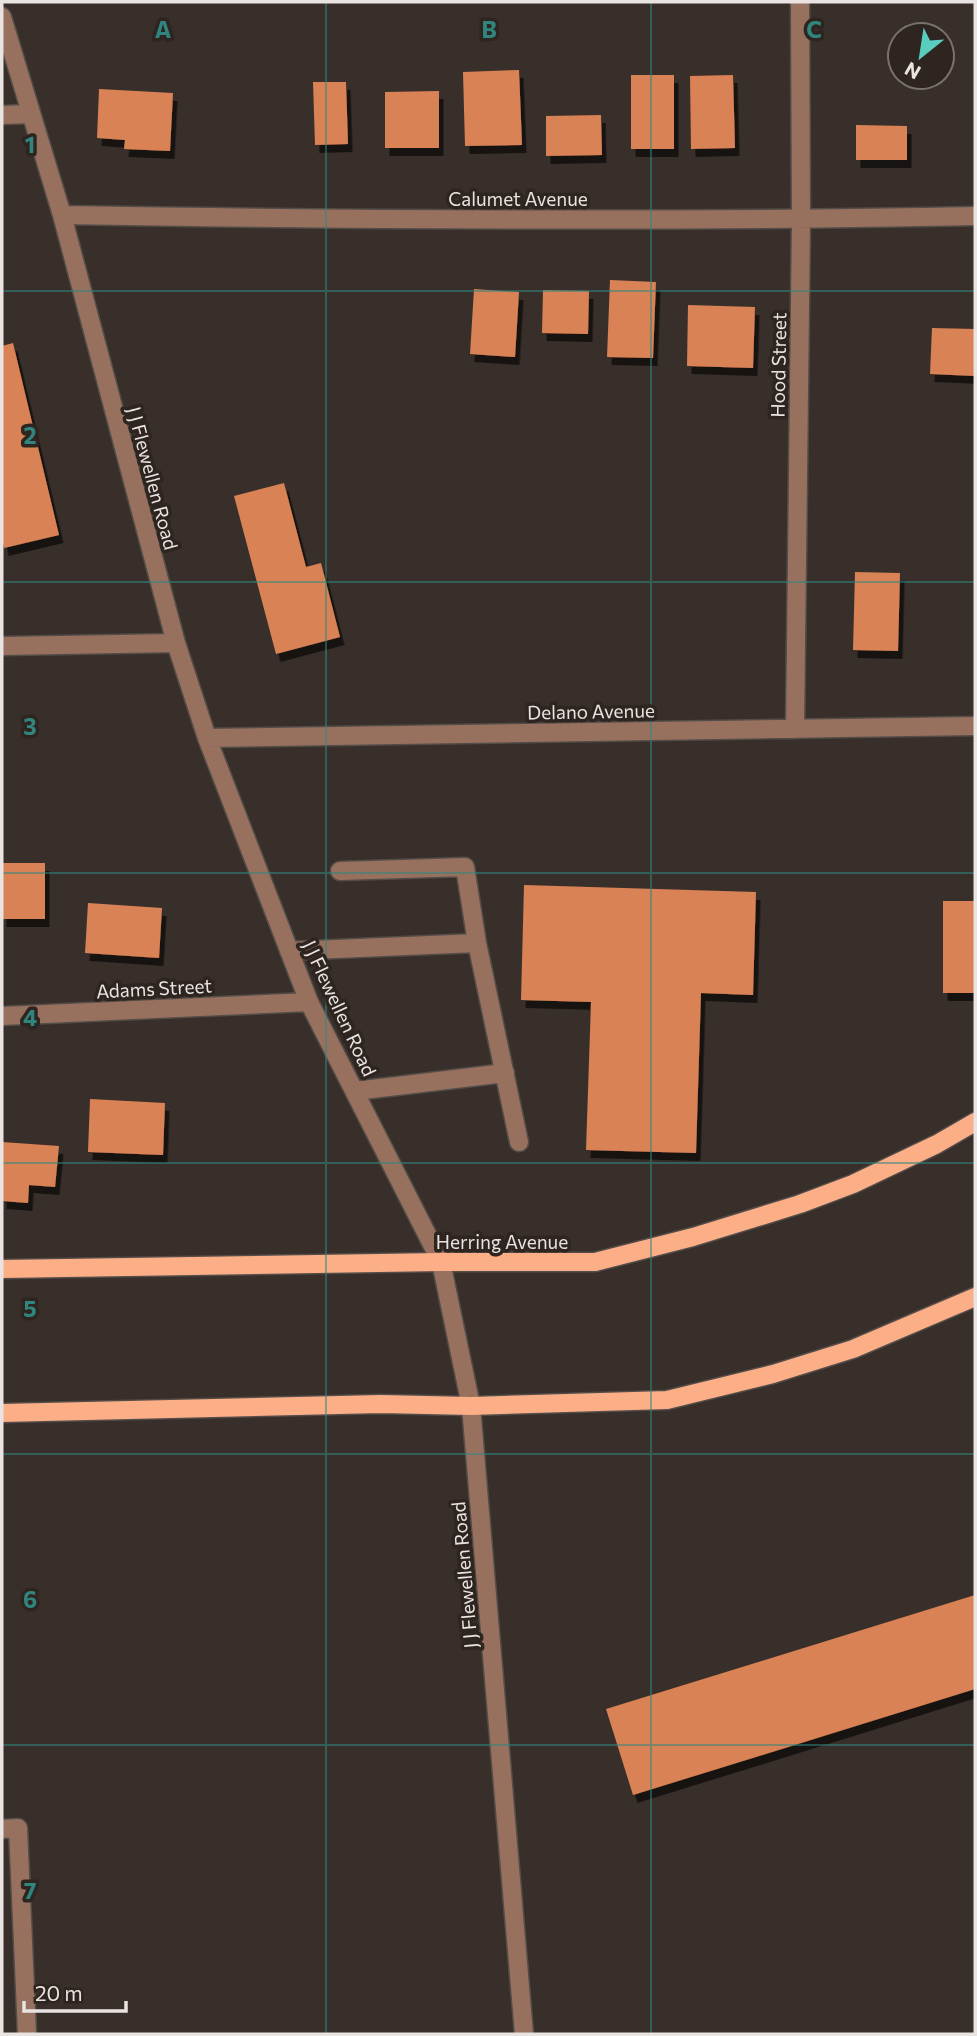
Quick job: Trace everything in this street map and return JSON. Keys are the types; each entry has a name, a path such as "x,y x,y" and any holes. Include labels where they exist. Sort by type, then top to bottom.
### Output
{"main road":[{"name":"Herring Avenue","path":"2,1269 595,1262 800,1204 853,1184 937,1144 975,1122"},
{"path":"2,1413 381,1404 471,1406 667,1400 773,1374 853,1349 975,1297"}],"street":[{"name":"Hood Street","path":"795,729 801,220 800,2"},
{"name":"J J Flewellen Road","path":"2,18 61,215 176,642 207,738 309,1002 442,1262 471,1406 524,2034"},
{"path":"2,115 30,114"},
{"name":"Calumet Avenue","path":"61,215 309,219 801,220 975,216"},
{"path":"2,646 176,642"},
{"name":"Delano Avenue","path":"207,738 975,726"},
{"path":"340,871 465,866 477,943 519,1142"},
{"path":"289,951 477,943"},
{"name":"Adams Street","path":"2,1016 309,1002"},
{"path":"355,1091 505,1073"},
{"path":"2,1829 18,1828 27,2034"}],"building":[{"path":"519,70 522,145 465,146 463,72"},
{"path":"631,75 674,75 674,149 631,149"},
{"path":"733,75 735,148 691,149 690,76"},
{"path":"313,82 346,82 348,144 315,145"},
{"path":"99,89 173,93 170,151 124,149 125,140 97,138"},
{"path":"439,91 439,148 385,148 385,92"},
{"path":"601,115 602,155 546,156 546,116"},
{"path":"856,125 907,126 907,160 856,160"},
{"path":"610,280 656,282 653,358 607,357"},
{"path":"474,289 519,292 515,357 470,354"},
{"path":"543,290 589,291 588,334 542,333"},
{"path":"688,305 755,307 753,368 687,366"},
{"path":"932,328 975,329 975,376 930,374"},
{"path":"13,343 59,535 4,548 2,346"},
{"path":"284,483 306,567 321,563 340,637 276,654 234,496"},
{"path":"855,572 900,573 898,651 853,650"},
{"path":"2,863 45,863 45,919 2,919"},
{"path":"524,885 756,892 753,995 701,993 696,1153 586,1150 591,1002 521,1000"},
{"path":"943,901 975,901 975,993 943,993"},
{"path":"88,903 162,908 159,958 85,953"},
{"path":"90,1099 165,1103 163,1155 88,1152"},
{"path":"2,1142 59,1146 55,1187 29,1185 28,1203 2,1201"},
{"path":"975,1595 975,1689 633,1795 606,1709"}]}
